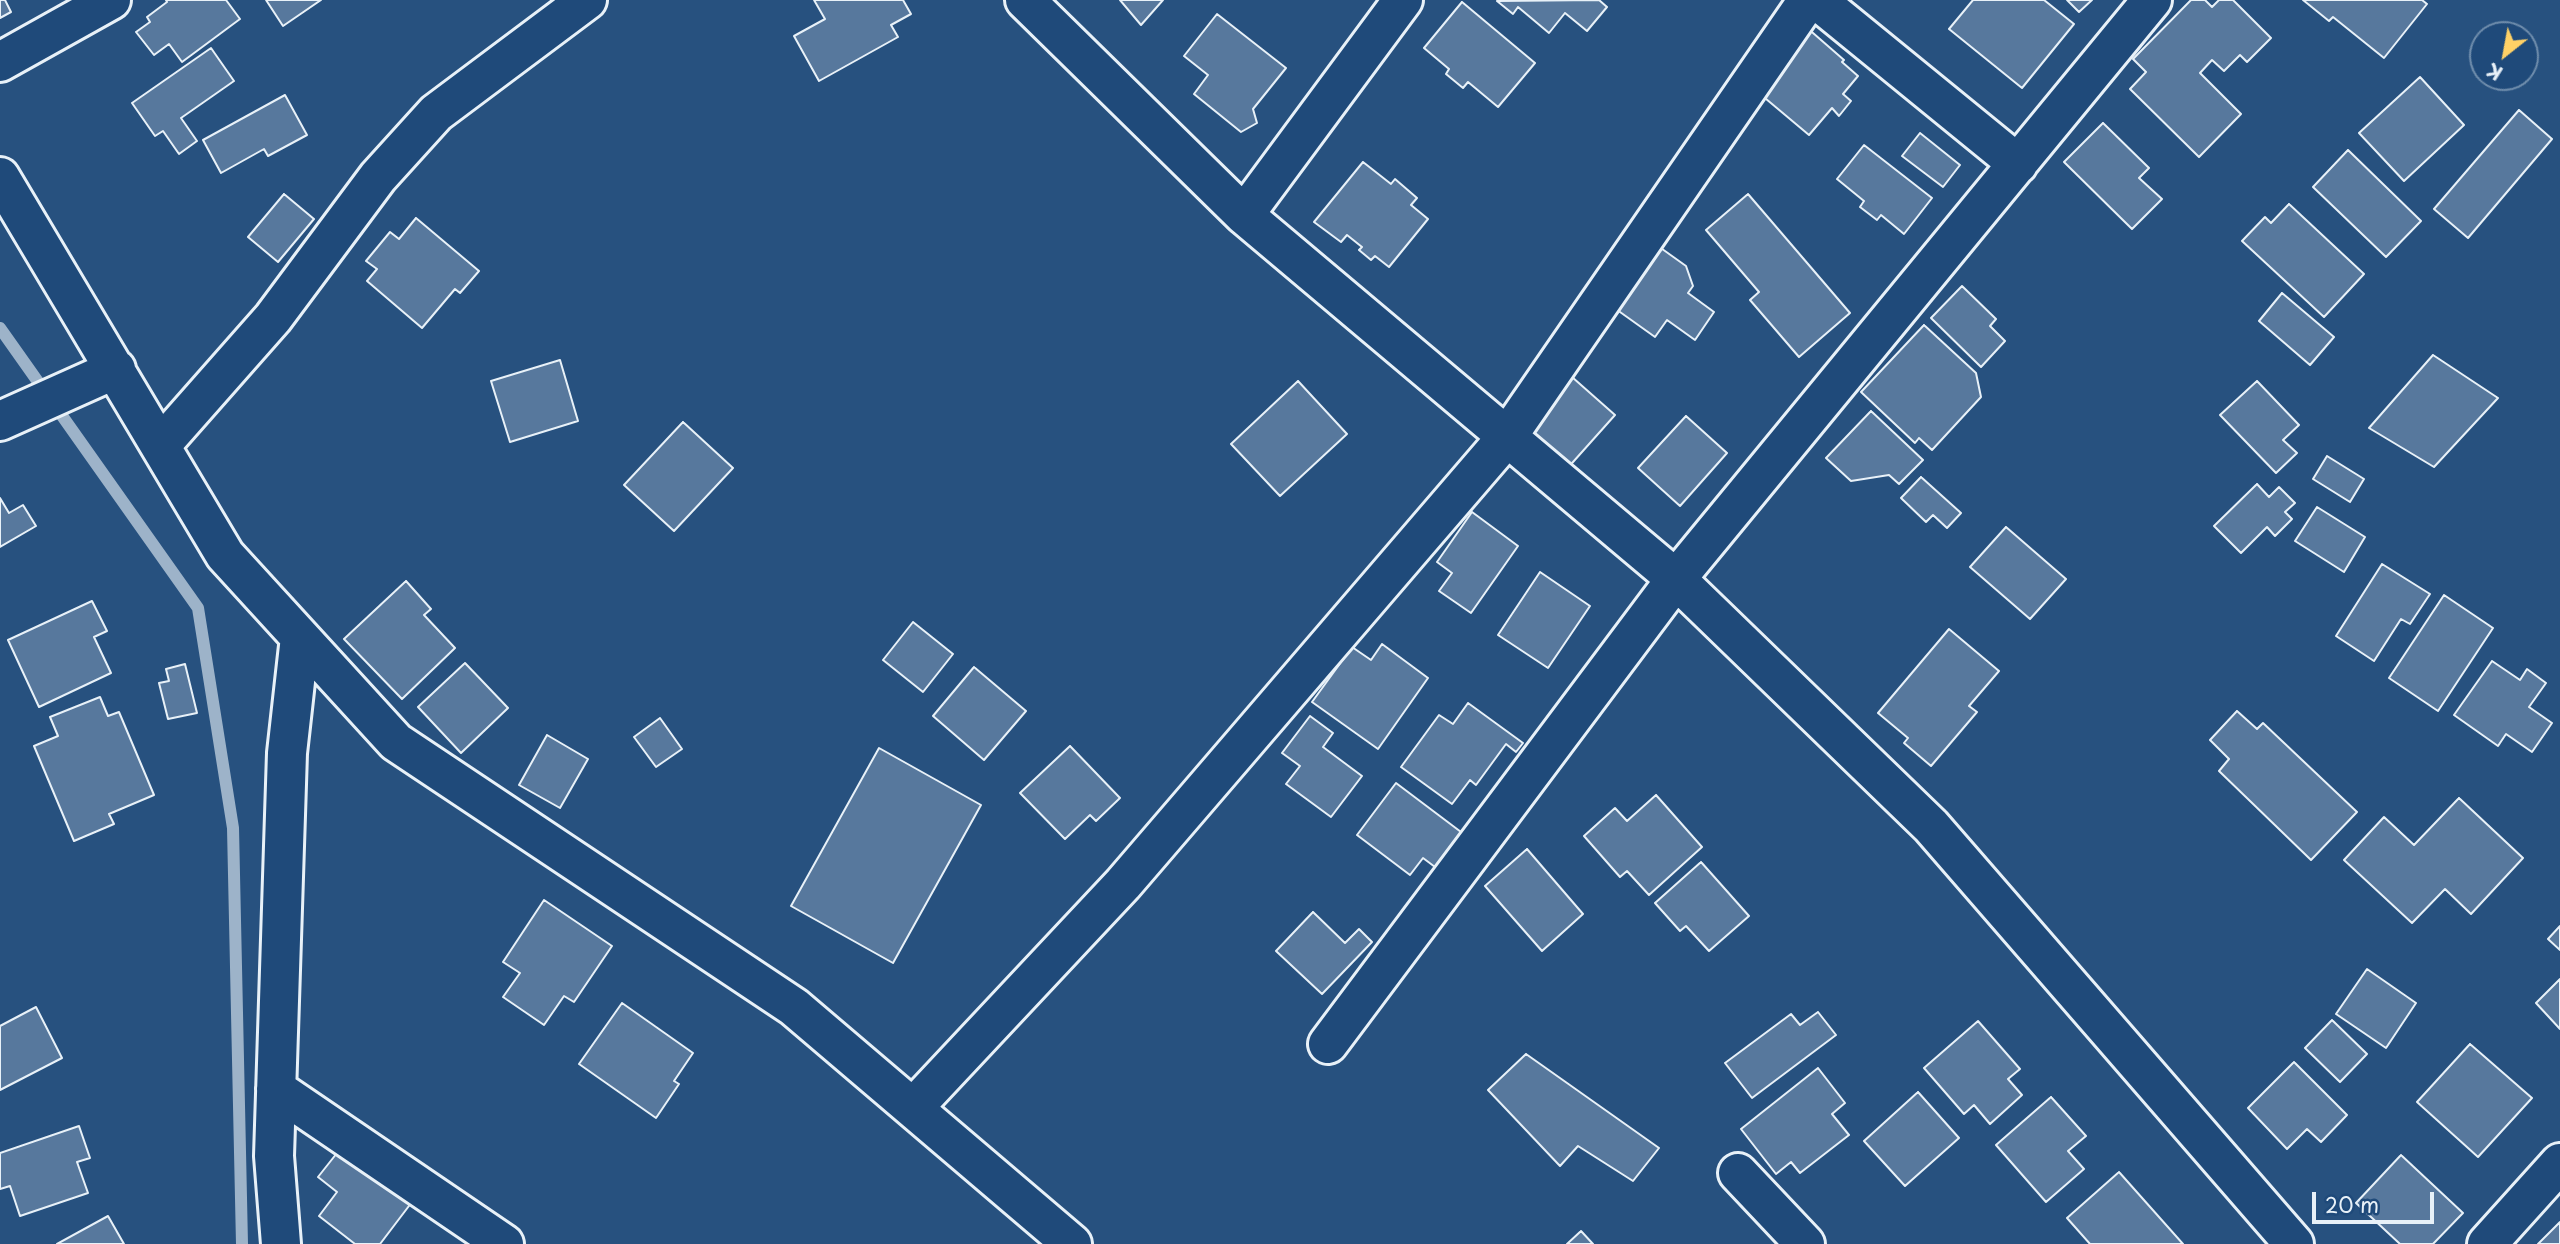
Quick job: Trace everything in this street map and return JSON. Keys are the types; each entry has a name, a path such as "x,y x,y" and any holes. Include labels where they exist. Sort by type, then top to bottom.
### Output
{"street":[{"path":"0,62 111,0"},
{"path":"161,445 273,318 378,177 436,113 587,0"},
{"path":"1025,0 1244,215 1676,579 1931,826 2294,1244"},
{"path":"1244,215 1404,0"},
{"path":"913,1108 1123,884 1507,437 1808,0"},
{"path":"1817,0 2018,164"},
{"path":"1328,1044 1676,579 2152,0"},
{"path":"0,177 108,373 161,445 225,555 396,742 794,1007 1072,1244"},
{"path":"5,419 108,373"},
{"path":"281,1244 274,1156 276,1089 287,753 300,637"},
{"path":"276,1089 504,1244"},
{"path":"2487,1244 2560,1163"},
{"path":"1738,1172 1805,1244"}],"building":[{"path":"0,0 5,0 11,12 0,18"},
{"path":"166,0 226,0 240,19 182,62 169,44 154,55 136,32 150,22 147,17 167,2"},
{"path":"266,0 321,0 283,26"},
{"path":"814,0 903,0 911,14 891,25 898,37 819,81 794,36 825,19"},
{"path":"1120,0 1163,0 1141,25"},
{"path":"1599,0 1607,7 1587,31 1565,13 1549,33 1518,7 1513,14 1497,1"},
{"path":"1973,0 2044,0 2074,24 2022,88 1949,29"},
{"path":"2067,0 2092,0 2079,12"},
{"path":"2191,0 2205,0 2212,7 2219,0 2233,0 2271,38 2247,62 2240,55 2224,71 2212,60 2200,73 2241,114 2199,157 2130,89 2146,72 2133,59"},
{"path":"2303,0 2422,0 2427,4 2384,58 2333,17 2329,21"},
{"path":"1462,2 1535,63 1498,107 1468,82 1463,88 1446,74 1449,69 1424,48"},
{"path":"1217,14 1286,68 1253,109 1257,123 1241,132 1194,94 1208,75 1184,56"},
{"path":"1805,26 1858,76 1843,94 1851,101 1839,116 1832,108 1809,135 1753,88"},
{"path":"211,48 234,81 181,118 197,141 179,154 163,131 155,136 132,103"},
{"path":"2420,77 2464,125 2404,181 2359,133"},
{"path":"285,95 307,135 268,156 264,149 221,173 203,140"},
{"path":"2519,110 2552,139 2468,238 2434,209"},
{"path":"2103,123 2149,168 2139,178 2162,199 2132,229 2064,162"},
{"path":"1920,133 1960,165 1943,187 1902,156"},
{"path":"1864,145 1932,198 1904,234 1881,215 1877,220 1860,207 1864,201 1837,179"},
{"path":"2348,150 2421,221 2386,257 2313,187"},
{"path":"1363,162 1391,184 1395,179 1417,198 1411,205 1428,219 1389,267 1375,256 1371,260 1359,250 1362,247 1347,235 1341,242 1314,222"},
{"path":"284,194 314,219 278,262 248,237"},
{"path":"1748,194 1850,313 1799,357 1750,300 1759,292 1706,230"},
{"path":"2289,204 2364,274 2324,317 2242,241 2265,217 2271,223"},
{"path":"416,218 479,271 460,293 455,289 422,328 367,281 377,269 366,261 390,232 399,239"},
{"path":"1651,241 1686,266 1693,286 1688,293 1714,312 1695,340 1667,320 1655,337 1606,302"},
{"path":"1962,286 1996,319 1990,326 2005,341 1981,367 1931,318"},
{"path":"2282,293 2334,337 2310,365 2259,321"},
{"path":"1924,325 1976,373 1981,397 1932,450 1919,438 1915,443 1861,392"},
{"path":"2433,355 2498,398 2434,467 2369,428"},
{"path":"560,360 578,421 510,442 491,381"},
{"path":"1572,377 1615,415 1565,471 1522,433"},
{"path":"1298,381 1347,434 1280,496 1231,444"},
{"path":"2257,381 2299,425 2283,440 2297,453 2276,473 2220,415"},
{"path":"1871,411 1923,460 1899,484 1889,475 1851,481 1826,458"},
{"path":"1686,416 1727,453 1680,506 1638,468"},
{"path":"683,422 733,468 674,531 624,485"},
{"path":"2327,456 2364,479 2350,502 2313,479"},
{"path":"1921,477 1961,513 1947,528 1933,515 1926,522 1901,498"},
{"path":"2257,484 2269,497 2279,487 2295,503 2285,512 2292,519 2275,536 2267,527 2241,553 2214,526"},
{"path":"0,498 9,513 23,505 36,526 0,547"},
{"path":"2317,507 2365,537 2344,572 2295,541"},
{"path":"1472,512 1518,546 1471,613 1439,591 1452,573 1437,562"},
{"path":"2006,527 2066,579 2030,619 1970,567"},
{"path":"2382,564 2430,594 2410,624 2401,619 2374,661 2336,636"},
{"path":"1540,572 1590,606 1548,668 1498,635"},
{"path":"406,581 431,609 424,615 455,648 402,699 344,639"},
{"path":"2444,595 2493,628 2438,711 2389,678"},
{"path":"92,601 107,631 94,637 111,673 39,707 8,640"},
{"path":"913,622 953,654 923,692 883,660"},
{"path":"1949,629 1999,671 1969,706 1977,712 1931,766 1904,743 1908,738 1878,713"},
{"path":"1382,644 1428,678 1378,749 1312,702 1352,647 1371,660"},
{"path":"2492,661 2520,680 2527,669 2546,683 2529,707 2552,723 2532,752 2506,734 2498,746 2454,715"},
{"path":"465,663 508,708 461,753 418,707"},
{"path":"185,664 197,713 168,719 159,683 169,681 166,669"},
{"path":"974,667 1026,711 984,760 933,716"},
{"path":"100,697 108,716 119,712 154,795 109,814 114,824 74,841 34,746 58,736 50,717"},
{"path":"1468,703 1523,743 1516,752 1506,744 1476,785 1470,780 1452,804 1401,767 1439,715 1453,724"},
{"path":"2237,711 2257,729 2263,723 2357,812 2311,860 2219,771 2229,759 2210,740"},
{"path":"1310,716 1333,733 1323,747 1362,776 1331,817 1286,784 1300,766 1282,753"},
{"path":"660,718 682,749 656,767 634,737"},
{"path":"547,735 588,759 560,808 519,785"},
{"path":"1070,746 1120,798 1096,821 1090,815 1065,839 1020,793"},
{"path":"879,748 981,805 893,963 791,906"},
{"path":"1396,783 1461,832 1435,867 1423,858 1410,875 1357,835"},
{"path":"1656,795 1702,847 1649,895 1627,871 1620,877 1584,836 1615,808 1627,821"},
{"path":"2459,798 2523,858 2471,914 2445,889 2412,923 2344,860 2384,817 2414,845"},
{"path":"1527,849 1583,914 1542,951 1485,886"},
{"path":"1701,862 1749,916 1709,951 1686,926 1680,931 1655,903"},
{"path":"544,900 612,946 574,1002 564,996 544,1025 503,997 520,973 503,962"},
{"path":"1313,912 1345,943 1359,929 1372,942 1322,994 1276,951"},
{"path":"2560,926 2560,950 2548,939"},
{"path":"2367,969 2416,1003 2386,1048 2336,1014"},
{"path":"2560,979 2560,1029 2536,1003"},
{"path":"622,1003 693,1053 674,1081 679,1084 656,1118 579,1064"},
{"path":"36,1007 62,1058 0,1090 0,1026"},
{"path":"1818,1012 1836,1035 1752,1098 1725,1063 1791,1014 1800,1025"},
{"path":"2332,1020 2367,1054 2340,1082 2305,1048"},
{"path":"1978,1021 2020,1069 2008,1079 2022,1095 1990,1124 1974,1105 1964,1114 1924,1068"},
{"path":"2470,1044 2532,1098 2478,1157 2417,1102"},
{"path":"1526,1054 1659,1148 1633,1181 1578,1146 1560,1166 1488,1090"},
{"path":"2294,1062 2347,1115 2321,1142 2307,1129 2287,1149 2248,1108"},
{"path":"1818,1068 1845,1103 1832,1114 1849,1135 1800,1173 1791,1162 1776,1174 1741,1129"},
{"path":"1918,1092 1959,1138 1905,1186 1864,1141"},
{"path":"2051,1097 2086,1136 2068,1151 2084,1169 2046,1202 1996,1145"},
{"path":"79,1126 90,1158 77,1162 88,1193 20,1216 10,1186 0,1189 0,1153"},
{"path":"337,1153 369,1177 376,1168 415,1198 380,1244 355,1244 319,1216 337,1192 318,1177"},
{"path":"2401,1155 2463,1213 2433,1244 2400,1244 2356,1203"},
{"path":"2119,1172 2183,1244 2090,1244 2067,1218"},
{"path":"108,1216 124,1244 57,1244"},
{"path":"2560,1222 2560,1244 2538,1244"},
{"path":"1581,1231 1593,1244 1567,1244"}],"waterway":[{"path":"0,328 198,608 233,828 242,1244"}]}
